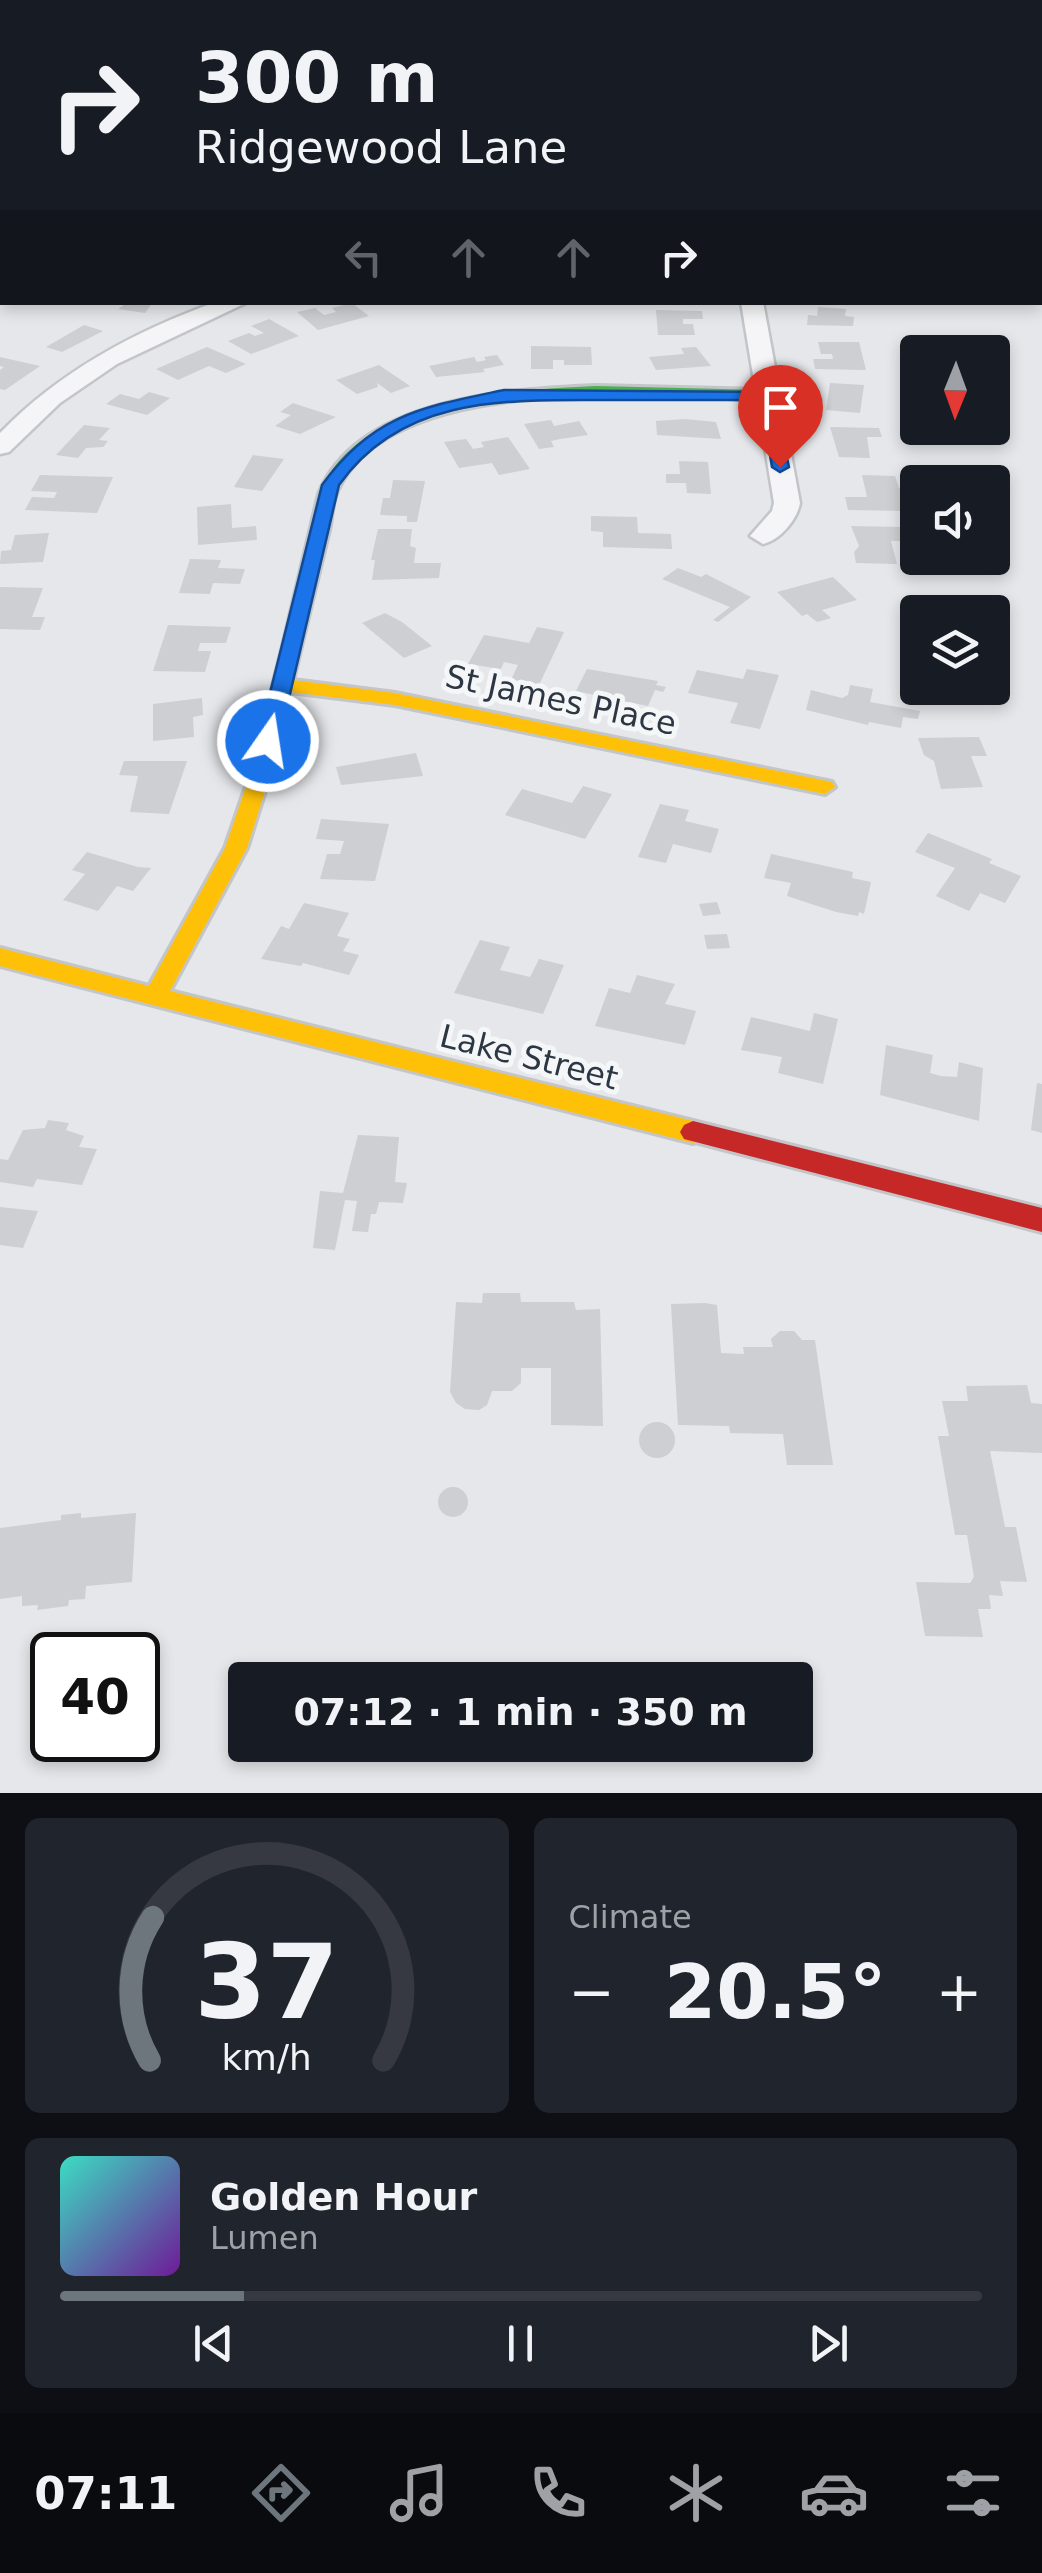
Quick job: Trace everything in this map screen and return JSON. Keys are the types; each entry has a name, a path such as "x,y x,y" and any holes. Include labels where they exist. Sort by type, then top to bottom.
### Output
{"street":[{"path":"0,447 56,393 98,365 164,330 230,305"},
{"path":"753,305 787,503 784,514 763,536"},
{"path":"155,996 236,848 262,769 331,485 353,454 387,429 434,410 504,395 768,395"},
{"name":"St James Place","path":"282,686 394,699 825,787"},
{"name":"Lake Street","path":"0,957 1042,1220"}],"building":[{"path":"124,305 151,305 145,313 118,309"},
{"path":"355,305 369,316 318,330 297,312 315,308 324,315 336,312 332,308"},
{"path":"818,307 846,309 845,316 854,317 853,326 807,325 808,315 817,316"},
{"path":"656,310 702,311 703,319 683,319 683,324 693,324 695,335 658,335"},
{"path":"269,319 299,336 251,354 228,341 249,333 264,333 251,326"},
{"path":"84,325 103,331 62,352 46,347"},
{"path":"818,342 859,342 866,370 815,369 813,359 833,359 832,354 821,354"},
{"path":"531,346 591,347 592,365 564,365 564,360 553,360 553,369 531,369"},
{"path":"207,347 246,364 226,373 209,366 178,380 156,369"},
{"path":"696,347 711,366 656,370 649,357 684,354 681,348"},
{"path":"497,355 504,365 483,369 485,372 436,377 429,366 474,357 477,362"},
{"path":"0,357 40,366 5,390 0,389 0,370 4,367 0,366"},
{"path":"379,365 410,386 391,393 377,383 378,387 357,394 336,380"},
{"path":"830,383 864,385 860,413 826,410"},
{"path":"149,392 170,398 147,415 106,404 120,394 139,399"},
{"path":"293,403 336,417 300,434 275,426 291,415 280,412"},
{"path":"551,420 554,426 579,421 588,435 551,441 554,447 539,449 524,424"},
{"path":"656,421 716,422 721,439 657,435"},
{"path":"84,425 110,428 99,440 108,441 103,447 86,448 78,458 56,455"},
{"path":"830,427 879,428 882,437 867,437 870,458 839,457"},
{"path":"508,437 530,469 499,475 492,463 459,468 444,442 466,439 473,449 484,447 481,442"},
{"path":"253,455 284,459 262,491 234,487"},
{"path":"679,461 708,462 711,494 687,493 686,483 666,483 666,474 680,474"},
{"path":"40,475 113,477 97,513 25,510 32,497 54,498 57,492 31,491"},
{"path":"862,475 895,476 900,488 900,511 848,510 845,497 867,497"},
{"path":"393,480 425,481 417,522 407,522 407,516 380,515 383,498 390,498"},
{"path":"231,504 232,528 256,526 257,540 198,545 197,507"},
{"path":"591,516 637,517 638,533 671,534 672,549 603,547 603,532 591,531"},
{"path":"851,526 900,527 900,541 891,541 897,564 856,563 854,552 859,546"},
{"path":"378,529 412,529 414,563 441,563 439,578 372,580 375,560 371,560"},
{"path":"49,533 43,562 0,564 1,551 11,550 15,535"},
{"path":"190,559 221,560 218,568 245,569 240,584 213,583 210,594 179,593"},
{"path":"678,568 701,577 706,574 751,597 718,622 713,620 730,607 662,579"},
{"path":"833,577 857,600 822,610 831,618 817,622 807,614 802,616 777,592"},
{"path":"0,587 43,588 32,617 45,617 40,630 0,629"},
{"path":"385,613 432,646 404,658 362,623"},
{"path":"168,625 231,627 226,643 200,643 198,651 211,651 205,672 153,671"},
{"path":"537,627 564,632 539,685 511,680 518,665 504,662 501,669 468,664 484,635 529,643"},
{"path":"587,669 658,681 656,685 666,687 663,692 655,690 648,706 576,691"},
{"path":"747,669 779,675 760,729 730,723 738,703 688,693 697,670 743,679"},
{"path":"850,685 873,689 870,702 920,711 918,719 903,717 901,728 869,722 868,725 806,710 811,690 842,698 848,695"},
{"path":"202,698 203,715 193,717 194,737 153,741 153,704"},
{"path":"979,737 987,756 971,756 983,787 941,789 934,761 924,755 918,738"},
{"path":"416,753 423,776 341,785 336,767"},
{"path":"124,761 187,761 169,814 130,812 138,776 119,775"},
{"path":"583,786 612,794 585,839 505,815 522,789 572,803"},
{"path":"660,804 689,810 685,821 719,829 711,853 673,844 666,863 638,857"},
{"path":"321,819 389,824 375,881 320,879 327,854 340,854 344,841 316,839"},
{"path":"928,833 992,859 989,863 1021,876 1005,903 980,893 969,911 936,896 955,868 915,852"},
{"path":"87,852 151,868 133,891 117,886 98,911 63,900 85,874 72,870"},
{"path":"771,854 853,872 852,878 871,882 864,914 836,912 787,896 791,883 764,878"},
{"path":"717,902 721,914 703,916 699,904"},
{"path":"304,903 349,913 337,936 350,939 343,951 359,955 349,975 303,963 301,966 261,959 281,926 289,929"},
{"path":"727,934 730,948 707,949 704,935"},
{"path":"480,940 510,947 500,970 530,977 539,959 564,965 543,1014 454,993"},
{"path":"637,975 675,984 665,1004 696,1011 685,1045 595,1026 609,988 630,993"},
{"path":"814,1013 838,1019 823,1084 778,1073 782,1057 741,1050 751,1017 810,1031"},
{"path":"886,1045 933,1055 930,1073 941,1076 957,1077 959,1062 983,1068 979,1121 880,1095"},
{"path":"1037,1083 1042,1084 1042,1133 1031,1130"},
{"path":"48,1120 69,1123 66,1130 84,1136 79,1147 97,1149 82,1185 37,1179 33,1187 0,1182 0,1159 8,1160 23,1130 45,1128"},
{"path":"358,1135 399,1137 395,1182 407,1183 403,1203 379,1202 376,1214 371,1214 368,1232 352,1231 357,1201 345,1200 335,1250 313,1248 320,1191 343,1193"},
{"path":"0,1207 38,1211 23,1248 0,1245"},
{"path":"483,1293 520,1293 521,1302 574,1302 576,1310 600,1309 603,1426 551,1425 551,1368 521,1368 521,1383 512,1391 492,1391 487,1405 479,1410 465,1409 456,1403 450,1392 456,1302 482,1303"},
{"path":"671,1304 717,1305 721,1353 744,1354 743,1347 773,1347 771,1339 780,1331 794,1331 802,1340 815,1340 833,1465 787,1465 783,1434 730,1433 729,1426 678,1425"},
{"path":"1027,1385 1031,1403 1042,1404 1042,1453 990,1451 1005,1527 1016,1527 1027,1582 1000,1581 1003,1596 989,1595 991,1609 978,1609 983,1637 925,1636 916,1582 970,1583 974,1577 967,1535 955,1535 938,1436 949,1436 942,1401 968,1401 966,1386"},
{"path":"657,1422 670,1427 675,1440 670,1453 657,1458 644,1453 639,1440 644,1427"},
{"path":"453,1487 464,1491 468,1502 464,1513 453,1517 442,1513 438,1502 442,1491"},
{"path":"81,1513 81,1518 136,1513 132,1582 86,1586 85,1599 69,1600 68,1606 37,1610 38,1605 22,1606 22,1596 0,1599 0,1528 61,1520 61,1515"}],"traffic: fast":[{"path":"292,646 332,484 365,445 412,419 469,402 531,393 596,390 768,395"}],"traffic: slow":[{"path":"155,996 236,848 262,769 292,646"},
{"path":"282,685 395,699 825,787"},
{"path":"0,957 693,1132"}],"traffic: jam":[{"path":"693,1132 1042,1220"}],"route":[{"path":"268,741 331,485 353,454 387,429 434,410 504,395 768,395 780,467"}]}
